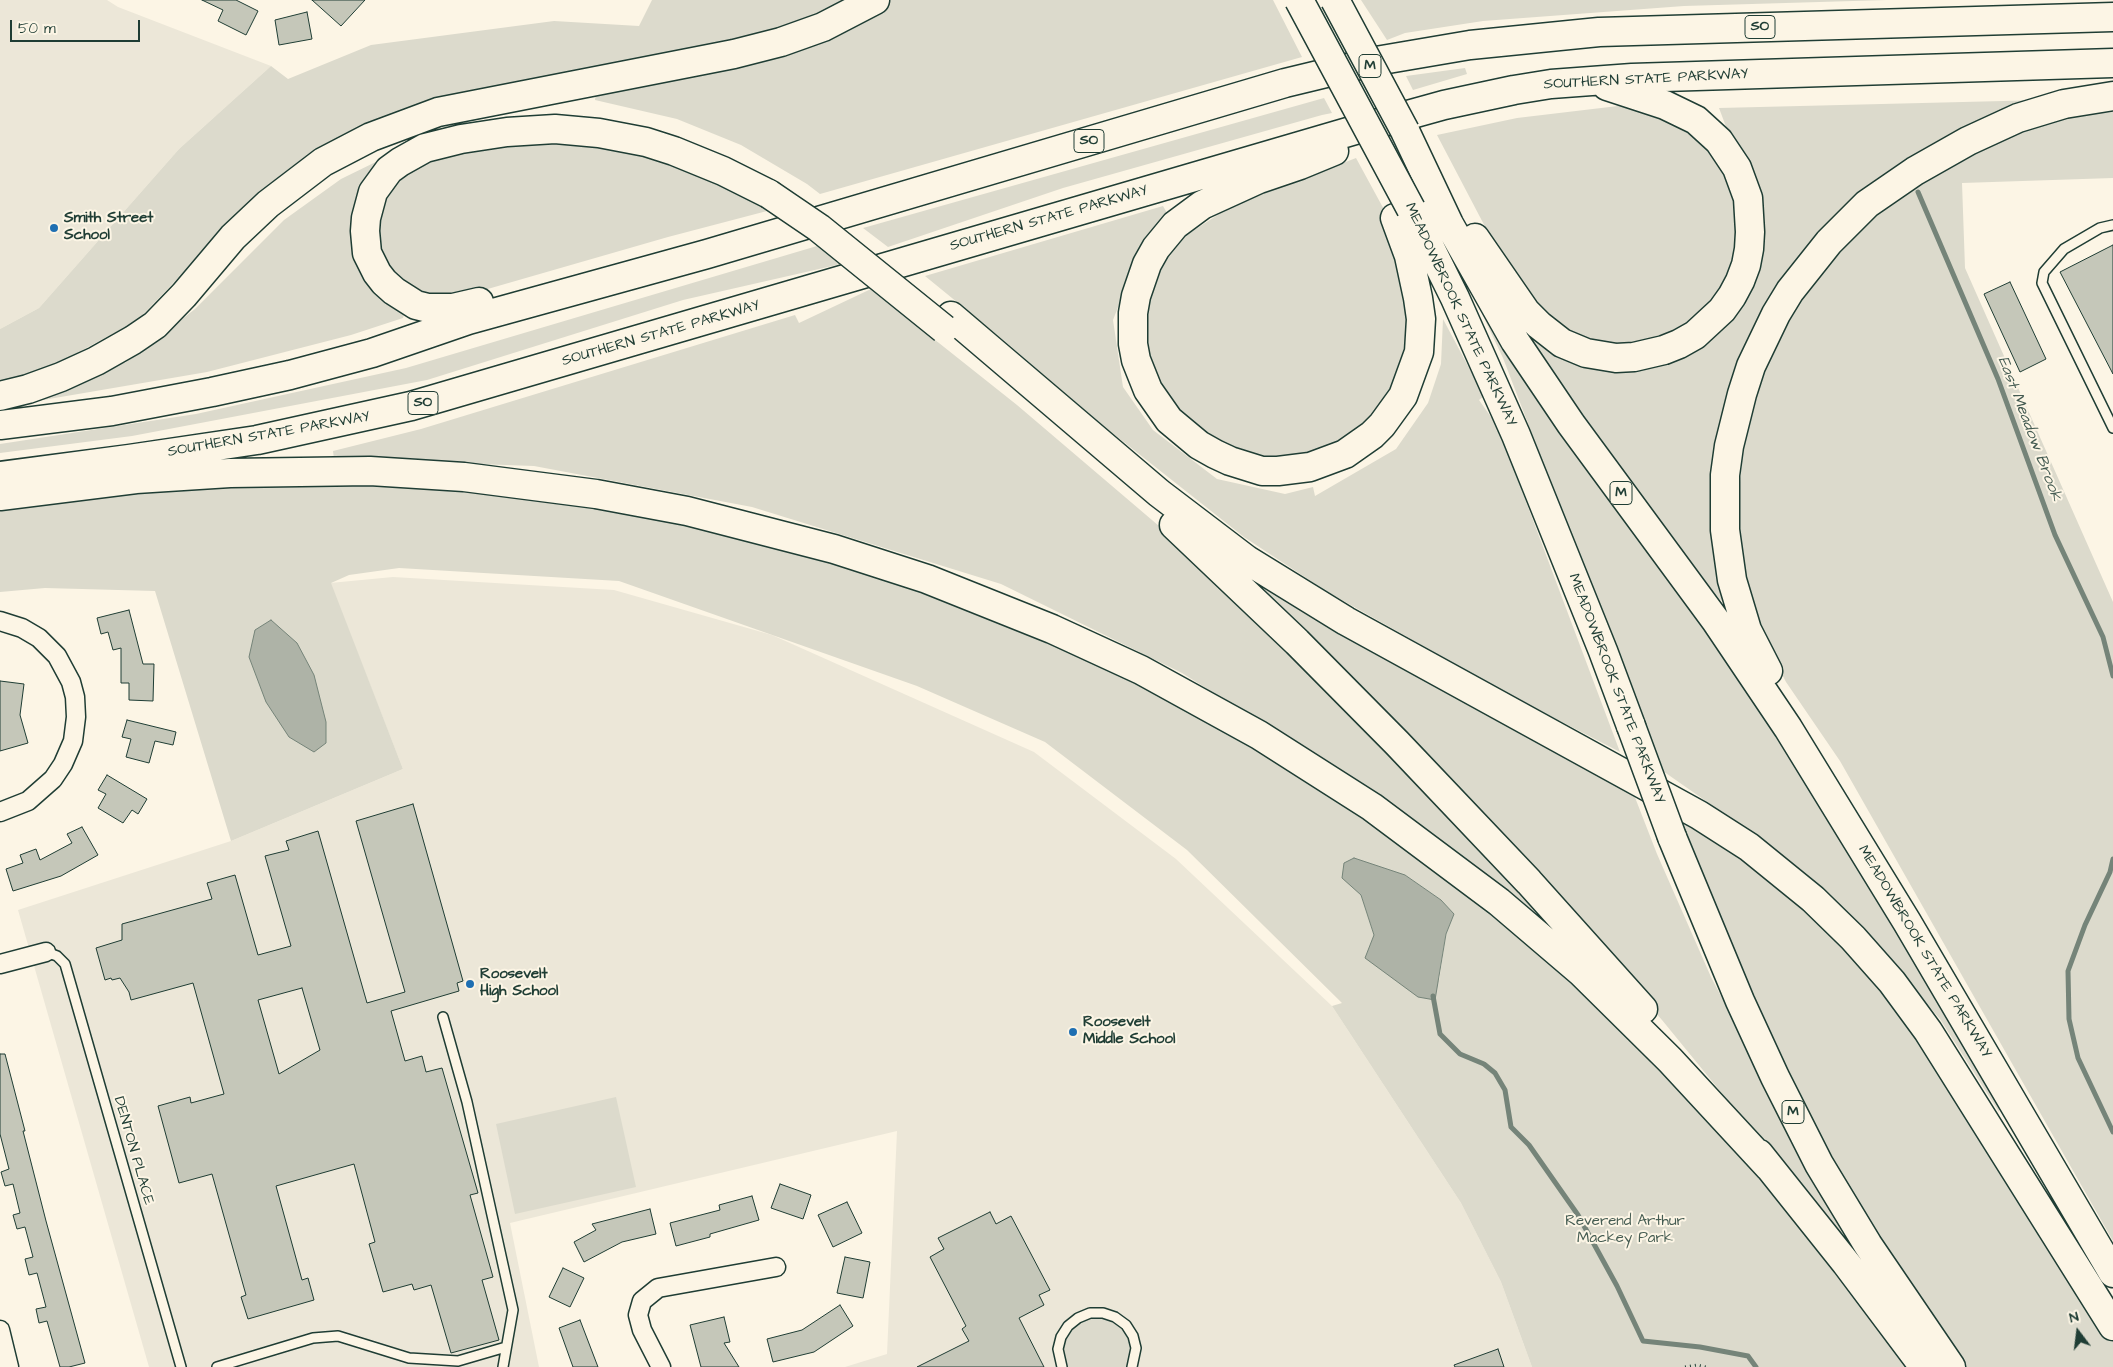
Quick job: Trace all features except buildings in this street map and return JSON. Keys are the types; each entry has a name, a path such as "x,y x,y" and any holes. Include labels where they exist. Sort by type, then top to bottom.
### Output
{"highway":[{"path":"155,325 202,276 233,237 268,204 323,162 371,137 438,112 734,54 765,46 824,27 875,0"},
{"name":"M","path":"1299,0 1363,118 1403,214"},
{"name":"MEADOWBROOK STATE PARKWAY","path":"1335,0 1405,131 1449,224 1491,300 1552,397 1716,621 1823,782 2113,1273"},
{"name":"SO","path":"0,426 112,410 212,392 290,375 372,353 468,320 707,254 1285,83 1347,67 1432,50 1534,37 1599,32 2113,17"},
{"name":"SOUTHERN STATE PARKWAY","path":"0,476 147,457 257,440 411,406 1296,146 1444,105 1514,90 1591,80 2113,63"},
{"path":"1405,131 1503,280 1526,312 1539,325 1562,343 1586,353 1616,358 1649,354 1679,344 1695,335 1710,323 1732,296 1746,265 1749,249 1748,198 1737,168 1729,155 1714,136 1696,120 1665,105 1591,80"},
{"path":"1823,782 1747,630 1734,588 1728,557 1725,530 1725,475 1735,420 1751,366 1763,338 1790,291 1828,242 1867,204 1915,171 1993,129 2018,118 2056,106 2113,96"},
{"path":"1403,214 1421,319 1419,352 1404,396 1372,435 1344,454 1310,467 1296,470 1262,471 1215,454 1199,445 1168,420 1157,405 1141,375 1133,344 1132,327 1136,296 1141,280 1148,264 1165,236 1187,214 1220,196 1444,105"},
{"path":"0,396 28,389 96,361 133,340 192,300 272,221 310,191 380,151 409,139 450,126 488,119 562,114 618,120 673,135 702,146 774,190"},
{"path":"707,254 585,270 466,306 428,308 404,299 384,282 377,273 367,253 366,218 374,192 381,181 389,170 412,154 439,144 461,139 530,130 579,130 646,142 808,203 854,237 1162,514 1269,615 1364,709 1523,876 1630,995 1713,1093 1846,1263 1924,1367"},
{"name":"MEADOWBROOK STATE PARKWAY","path":"1403,214 1455,298 1516,435 1603,651 1672,838 1740,1001 1775,1077 1819,1164 1872,1251 1951,1367"},
{"path":"948,323 1159,493 1246,560 1338,617 1699,815 1749,847 1813,899 1853,938 1886,976 1928,1032 2113,1326"},
{"path":"0,496 136,479 239,472 370,471 464,477 596,494 687,511 834,549 944,585 1052,629 1141,670 1259,735 1379,812 1499,902 1581,972 1670,1060 1770,1167"}],"street":[{"path":"0,621 22,628 39,638 57,656 71,682 75,697 76,717 73,741 63,764 53,779 28,801 0,812"},
{"path":"0,964 46,952"},
{"path":"661,1367 642,1330 638,1315 642,1301 658,1288 776,1267"},
{"path":"0,1330 9,1367"}],"lane":[{"path":"2113,225 2100,228 2064,250 2044,272 2042,283 2113,428"},
{"name":"DENTON PLACE","path":"46,952 57,956 65,964 181,1367"},
{"path":"443,1017 467,1102 513,1310 502,1367"},
{"path":"1062,1367 1058,1349 1061,1337 1068,1326 1078,1318 1090,1313 1103,1313 1120,1321 1133,1336 1136,1348 1132,1367"},
{"path":"217,1367 313,1338 338,1336 409,1358 458,1361 506,1347"}],"path":[{"path":"1685,1367 1697,1365 1706,1367"}],"shaded area":[{"name":"Smith Street School","path":"0,0 107,0 118,7 271,66 179,149 39,308 0,329"},
{"name":"Roosevelt High School","path":"393,577 614,590 772,635 1034,752 1176,859 1332,1006 1461,1203 1501,1282 1532,1367 845,1367 887,1354 897,1131 510,1223 539,1367 149,1367 18,910 231,841 403,769 330,583"},
{"path":"271,620 297,643 314,675 326,722 326,743 314,752 289,737 266,702 249,657 255,630"},
{"path":"1354,858 1405,875 1441,900 1454,914 1446,934 1435,1000 1418,997 1365,958 1374,935 1361,895 1342,878 1344,863"}],"green space":[{"path":"652,0 860,0 786,32 394,121 185,286 178,278 138,320 38,374 0,385 0,329 39,308 179,149 271,66 288,79 371,45 554,21 639,26"},
{"path":"891,0 1273,0 1302,57 820,194 807,184 741,145 677,119 595,100 596,91 886,4"},
{"path":"1361,0 1887,0 1684,6 1483,21 1405,33 1387,40"},
{"path":"1465,68 1467,74 1413,90 1406,76"},
{"path":"1324,98 1332,113 1063,188 888,247 863,228"},
{"path":"2044,100 1854,204 1724,428 1731,610 1698,578 1558,386 1518,322 1567,355 1680,355 1758,272 1728,132 1719,108"},
{"path":"1618,106 1652,108 1707,139 1736,185 1737,277 1701,320 1643,347 1588,343 1541,313 1513,280 1437,135 1517,118"},
{"path":"2113,112 2113,178 1962,183 1965,268 2113,602 2113,1241 1840,761 1786,682 1751,614 1737,517 1744,437 1772,347 1810,286 1875,215 1945,166 2014,132 2076,115"},
{"path":"532,140 614,146 673,161 755,202 767,211 668,237 453,299 412,292 385,266 375,228 385,195 415,167 469,148"},
{"path":"390,155 358,209 405,311 403,318 351,335 207,372 43,400 44,394 120,359 125,363 195,309 284,220 341,179"},
{"path":"1356,158 1393,226 1417,309 1412,360 1383,414 1331,450 1274,462 1229,448 1174,410 1146,363 1142,324 1154,273 1185,236 1230,207"},
{"path":"1163,206 1167,213 1146,236 1113,320 1123,387 1153,430 1217,479 1285,494 1313,487 1315,496 1396,449 1428,403 1441,364 1443,319 1484,396 1479,400 1498,427 1620,752 1508,694 1326,591 1244,537 1106,428 925,276"},
{"path":"817,246 841,264 683,300 427,380 132,436 0,453 0,444 196,414 406,368"},
{"path":"1463,274 1721,644 1998,1096 1999,1112 1940,1019 1831,895 1713,806 1660,769 1503,358"},
{"path":"871,289 1017,405 1186,549 1361,719 1544,915 1537,922 1368,790 1182,673 1001,584 752,507 534,466 334,459 333,451 421,429 795,315 799,323"},
{"name":"Reverend Arthur Mackey Park","path":"248,478 402,478 612,503 792,544 1110,661 1296,765 1540,946 1774,1184 1906,1367 1532,1367 1501,1282 1461,1203 1332,1006 1342,1003 1187,850 1045,742 917,686 619,581 399,568 349,575 331,583 403,769 231,841 155,591 45,588 0,592 0,504","holes":["1405,875 1441,900 1454,914 1446,934 1439,981 1374,935 1361,895"]},
{"path":"1224,558 1629,782 1657,854 1711,977 1811,1169 1916,1331 1662,1020 1536,879"},
{"path":"1675,811 1712,832 1821,916 1908,1011 2113,1337 2113,1367 1964,1367 1929,1317 1801,1106 1706,896"},
{"path":"616,1097 636,1187 515,1214 496,1124"},
{"path":"1115,1317 1133,1336 1132,1367 1062,1367 1061,1337 1078,1318"}],"waterway":[{"name":"East Meadow Brook","path":"1918,192 1998,379 2055,535 2103,637 2113,676"},
{"name":"East Meadow Brook","path":"2113,859 2110,872 2085,925 2068,971 2069,1019 2078,1058 2113,1132"},
{"path":"1433,996 1440,1034 1460,1054 1484,1064 1495,1073 1505,1090 1511,1127 1529,1145 1578,1215 1617,1286 1643,1341 1700,1347 1748,1356 1756,1367"}],"place":[{"name":"Smith Street School","path":"54,228"},
{"name":"Roosevelt High School","path":"470,984"},
{"name":"Roosevelt Middle School","path":"1073,1032"}]}
